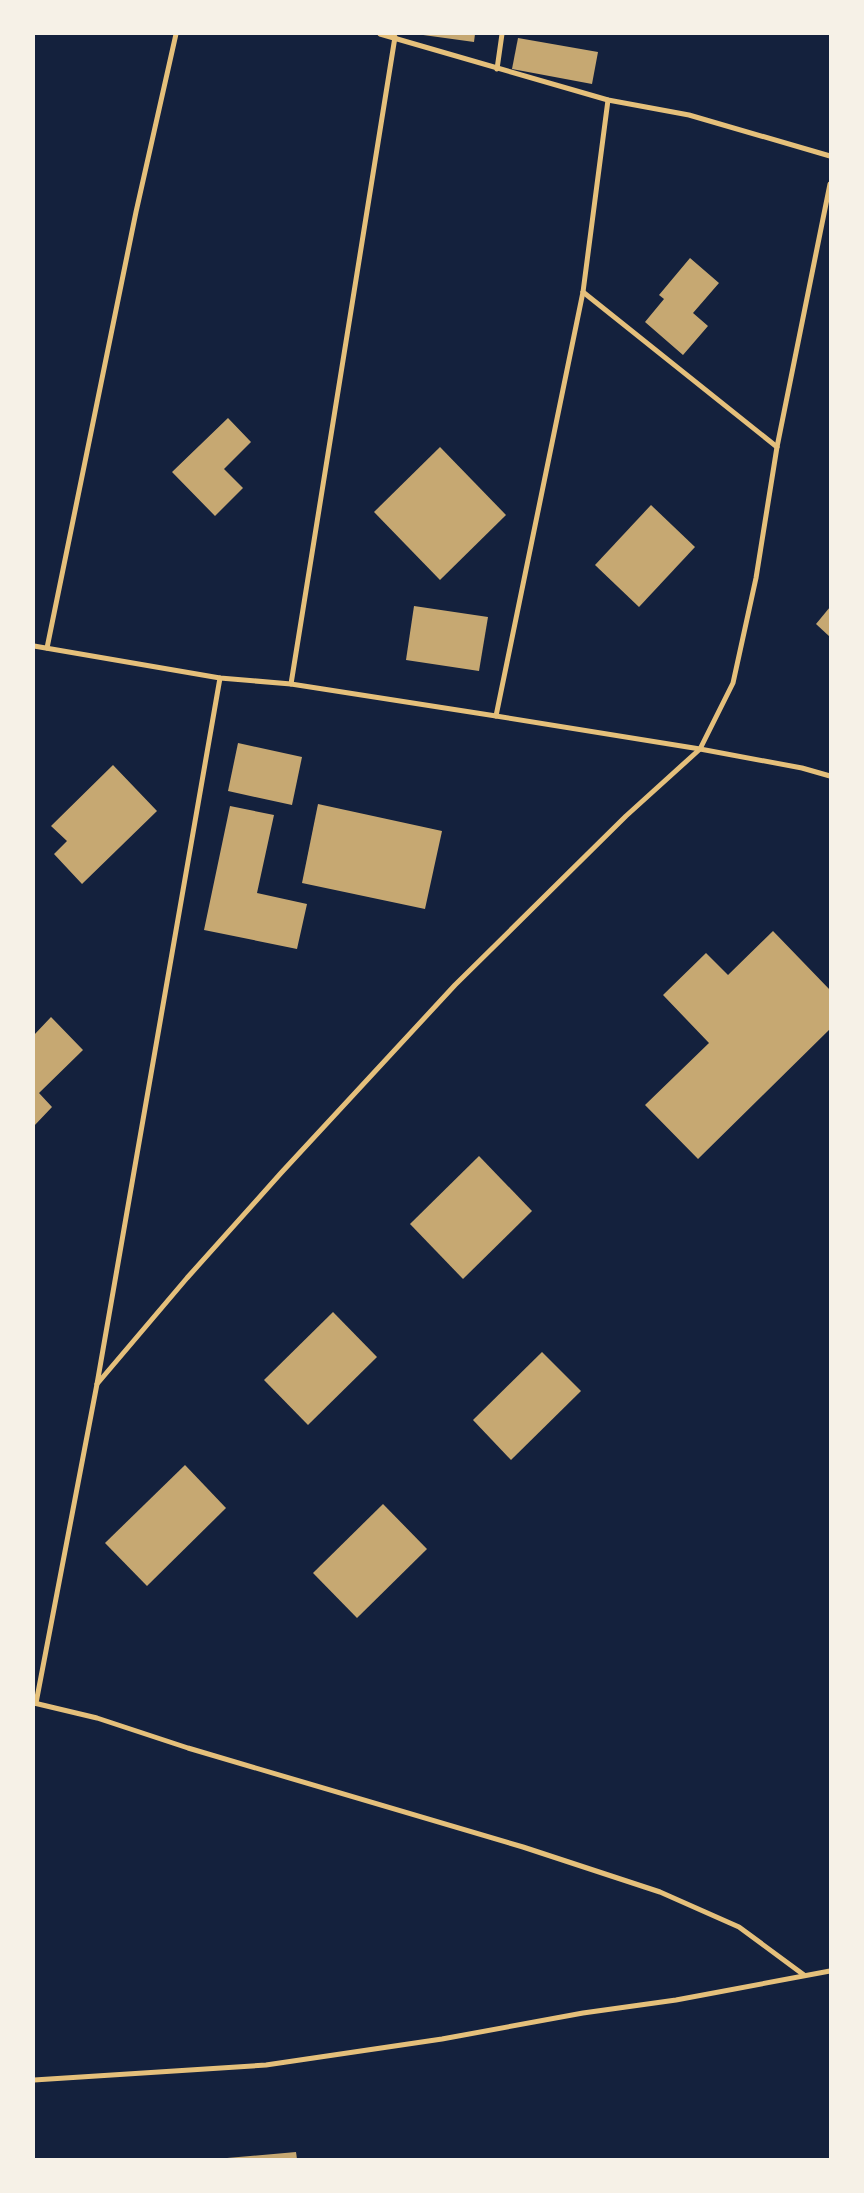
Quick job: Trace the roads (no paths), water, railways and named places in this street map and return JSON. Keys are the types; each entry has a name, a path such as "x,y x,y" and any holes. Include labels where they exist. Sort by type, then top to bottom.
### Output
{"street":[{"path":"47,648 136,212 176,34"},
{"path":"380,34 396,37 497,69 608,100 689,115 830,156"},
{"path":"497,69 502,34"},
{"path":"292,684 396,37"},
{"path":"496,716 582,292 608,100"},
{"path":"97,1384 187,1278 262,1194 455,986 626,816 700,749 733,684 756,578 777,447 830,184"},
{"path":"582,292 777,447"},
{"path":"34,646 220,678 292,684 700,749 802,768 830,776"},
{"path":"220,678 97,1384 35,1703 97,1718 188,1748 523,1847 660,1892 739,1927 804,1975"},
{"path":"34,2080 266,2064 442,2039 583,2013 676,2000 830,1971"}]}
